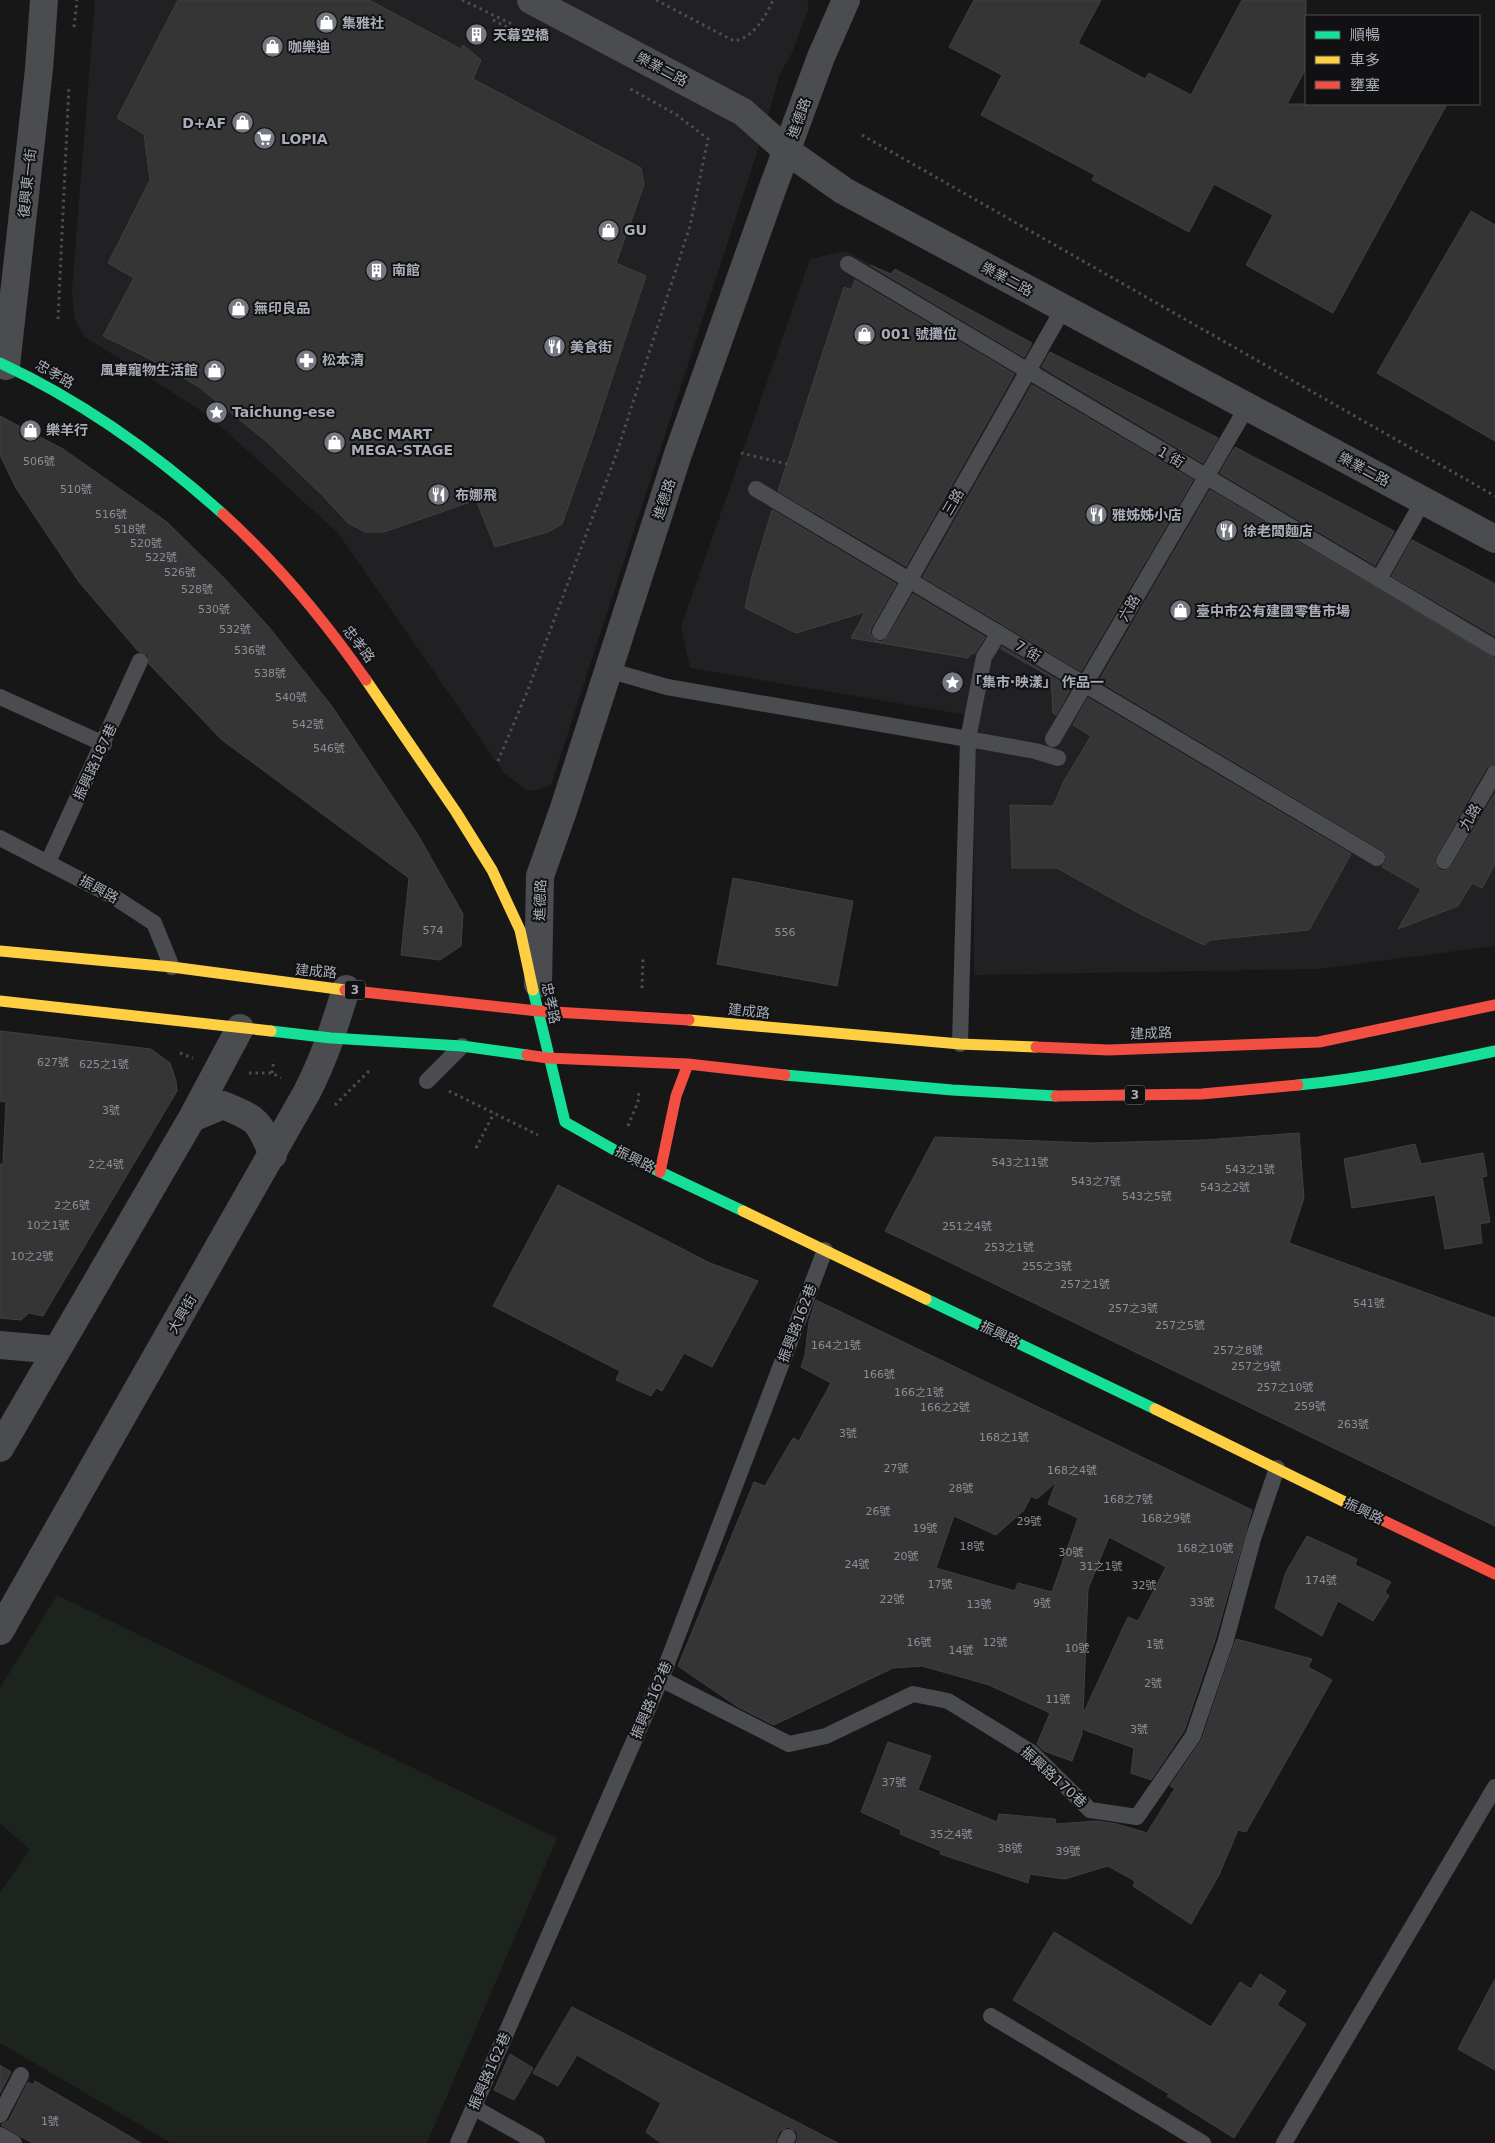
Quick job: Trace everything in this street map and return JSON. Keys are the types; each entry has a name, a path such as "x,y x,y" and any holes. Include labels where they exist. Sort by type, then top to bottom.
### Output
{"main road":[{"name":"忠孝路","path":"3,364 26,374 97,416 143,447 202,493 258,546 326,625 402,729 506,898 520,932 548,1058"},
{"name":"建成路","path":"0,951 172,967 282,983 538,1011 687,1020 960,1044 1109,1050 1318,1042 1495,1005"},
{"name":"3","path":"0,1001 331,1038 462,1046 548,1058 688,1064 772,1074 961,1091 1058,1096 1202,1094 1333,1082 1420,1067 1495,1051"},
{"name":"振興路","path":"548,1058 565,1122 588,1136 1495,1574"},
{"path":"660,1172 676,1096 688,1064"}],"street":[{"name":"復興東一街","path":"3,364 39,69 44,0"},
{"name":"樂業二路","path":"531,0 743,112 787,151 844,191 1495,539"},
{"name":"進德路","path":"538,1011 540,876 564,808 678,454 821,57 846,0"},
{"name":"大興街","path":"0,1631 273,1155 321,1065 346,989"},
{"path":"0,1448 192,1118 240,1028"},
{"path":"192,1118 223,1105 250,1116 262,1128 273,1155"},
{"path":"0,1345 56,1350"}],"lane":[{"name":"1 街","path":"848,264 1495,648"},
{"name":"三路","path":"880,632 1063,309"},
{"name":"六路","path":"1053,739 1247,407"},
{"name":"7 街","path":"756,489 1377,858"},
{"path":"1378,579 1423,500"},
{"path":"960,1044 968,739 984,657 999,634"},
{"name":"振興路187巷","path":"48,862 104,744 140,661"},
{"path":"608,670 667,687 1035,751 1058,758"},
{"path":"0,697 104,744"},
{"name":"九路","path":"1444,861 1495,773"},
{"name":"振興路","path":"0,838 114,897 154,923 172,967"},
{"path":"428,1081 462,1046"},
{"name":"振興路162巷","path":"458,2143 661,1679 825,1250"},
{"name":"振興路170巷","path":"661,1679 789,1744 826,1736 913,1694 948,1701 1031,1752 1090,1810 1137,1817 1193,1736 1225,1643 1253,1539 1276,1468"},
{"path":"1284,2143 1495,1787"},
{"path":"990,2016 1203,2143"},
{"path":"0,2115 21,2075"},
{"path":"473,2107 537,2143"},
{"path":"0,2135 14,2143"}],"path":[{"path":"73,36 76,0"},
{"path":"656,0 734,41 743,40 754,32 773,0"},
{"path":"493,20 536,42 541,38"},
{"path":"58,319 69,82"},
{"path":"862,135 1495,496"},
{"path":"498,761 527,692 616,454 690,226 708,139"},
{"path":"741,453 787,464"},
{"path":"334,1106 374,1066"},
{"path":"476,1148 494,1113"}],"shaded area":[{"path":"95,0 807,0 809,7 792,53 780,74 761,140 551,785 536,790 526,790 504,773 338,533 208,415 85,337 74,318 72,289"},
{"name":"臺中市公有建國零售市場","path":"845,251 1495,582 1495,946 1318,969 974,975 973,716 690,668 681,627 810,259"},
{"path":"57,1595 557,1838 427,2143 171,2143 0,2043 0,1892 30,1850 0,1823 0,1688"}],"building":[{"name":"南館","path":"178,0 369,0 461,49 463,45 481,60 473,79 641,168 644,185 616,263 646,276 562,524 548,532 495,547 476,500 384,532 365,532 348,523 266,441 199,387 160,364 103,336 134,278 108,263 150,180 144,134 117,118"},
{"path":"974,0 1101,0 1078,43 1145,79 1149,73 1191,95 1242,0 1306,0 1305,70 1287,104 1446,105 1333,313 1246,265 1273,215 1214,184 1189,232 1092,180 1095,175 981,115 1002,75 949,47"},
{"path":"1471,211 1495,225 1495,441 1377,373"},
{"path":"870,265 891,274 895,269 1032,343 1024,357"},
{"path":"855,280 1014,374 906,566 778,491 844,287 851,290"},
{"path":"1050,352 1218,438 1203,463 1042,367"},
{"path":"1032,385 1193,480 1081,671 923,577"},
{"path":"0,416 63,449 167,522 226,580 268,626 331,705 418,835 463,914 461,946 440,960 401,955 409,878 222,740 149,664 148,655 138,651 79,582 16,488 0,455"},
{"path":"1235,447 1394,531 1375,565 1220,473"},
{"path":"1210,490 1495,658 1495,763 1486,768 1434,860 1439,870 1444,871 1452,866 1495,793 1495,864 1482,888 1472,883 1458,906 1398,929 1421,889 1382,867 1387,859 1382,850 1099,681"},
{"path":"772,510 896,584 871,628 870,633 875,640 881,642 888,637 913,594 985,637 974,654 971,653 968,658 851,638 865,612 796,633 745,608 752,576"},
{"path":"1412,540 1495,584 1495,636 1392,576"},
{"path":"1002,647 1071,688 1056,715 1053,713 1051,677 1001,649"},
{"path":"1088,698 1351,854 1309,930 1210,940 1204,945 1142,915 1057,868 1012,868 1010,805 1053,806 1064,781 1091,736 1073,725"},
{"path":"733,878 853,901 837,986 717,964"},
{"path":"0,1031 151,1049 170,1063 177,1091 43,1316 29,1313 21,1320 0,1318 0,1164 3,1164 6,1102 0,1101"},
{"path":"1299,1133 1304,1198 1289,1243 1495,1318 1495,1526 885,1231 935,1137 1092,1143 1205,1140"},
{"path":"1415,1144 1421,1164 1483,1153 1487,1176 1482,1177 1490,1222 1480,1224 1482,1243 1445,1249 1435,1195 1352,1208 1344,1159"},
{"path":"558,1185 710,1263 758,1281 712,1367 684,1353 662,1391 656,1388 651,1396 616,1380 620,1371 493,1306"},
{"path":"816,1300 1252,1510 1215,1640 1184,1731 1151,1780 1131,1773 1134,1748 1082,1729 1072,1761 1044,1751 1037,1744 1050,1713 989,1685 922,1666 893,1668 774,1725 738,1707 678,1666 754,1482 765,1486 793,1438 799,1441 831,1383 801,1367 805,1355 809,1321","holes":["1056,1482 1048,1504 1078,1518 1052,1592 1018,1583 1015,1591 936,1568 954,1516 996,1535 1024,1510 1031,1496 1037,1499","1109,1537 1166,1567 1138,1621 1128,1617 1083,1714 1088,1589"]},
{"path":"1307,1536 1357,1559 1355,1565 1391,1582 1385,1592 1389,1596 1373,1621 1338,1601 1322,1636 1275,1608 1286,1572"},
{"path":"1236,1639 1312,1659 1308,1667 1332,1680 1246,1832 1238,1830 1219,1875 1191,1924 1133,1886 1135,1881 1108,1866 1065,1879 1030,1874 1028,1883 940,1854 941,1851 900,1834 901,1830 861,1812 888,1742 931,1756 918,1790 997,1822 999,1814 1055,1819 1056,1824 1097,1821 1117,1824 1147,1833 1175,1788 1170,1786 1202,1739"},
{"path":"1054,1932 1211,2027 1240,1982 1251,1989 1260,1974 1286,1991 1277,2005 1306,2024 1234,2138 1167,2096 1169,2094 1013,2000"},
{"path":"1495,1979 1495,2070 1458,2049"},
{"path":"572,2007 838,2143 796,2143 797,2132 788,2127 779,2132 775,2143 661,2143 646,2132 661,2103 577,2055 558,2086 533,2073"},
{"path":"510,2054 533,2068 514,2100 494,2090"},
{"path":"0,2065 11,2072 0,2093"},
{"path":"35,2081 141,2143 32,2143 1,2125 9,2120 28,2082 33,2085"}],"traffic: fast":[{"path":"0,363 60,394 117,430 171,470 223,514"},
{"path":"533,990 565,1122 618,1152 743,1211"},
{"path":"271,1031 331,1038 462,1046 527,1055"},
{"path":"1298,1085 1372,1075 1495,1051"},
{"path":"785,1075 952,1090 1056,1096"},
{"path":"926,1299 1155,1409"}],"traffic: slow":[{"path":"366,680 456,812 492,870 520,930 533,990"},
{"path":"0,951 172,967 345,990"},
{"path":"0,1001 271,1031"},
{"path":"689,1020 960,1044 1036,1047"},
{"path":"743,1211 926,1299"},
{"path":"1155,1409 1353,1506"}],"traffic: jam":[{"path":"223,514 281,572 334,636 366,680"},
{"path":"345,990 538,1011 689,1020"},
{"path":"1036,1047 1109,1050 1319,1042 1495,1005"},
{"path":"527,1055 548,1058 688,1064 785,1075"},
{"path":"660,1172 676,1096 688,1064"},
{"path":"1056,1096 1202,1094 1298,1085"},
{"path":"1353,1506 1495,1574"}],"place":[{"name":"集雅社","path":"326,23"},
{"name":"天幕空橋","path":"477,35"},
{"name":"咖樂迪","path":"272,47"},
{"name":"D+AF","path":"242,123"},
{"name":"LOPIA","path":"265,139"},
{"name":"GU","path":"608,230"},
{"name":"南館","path":"376,270"},
{"name":"無印良品","path":"238,308"},
{"name":"001 號攤位","path":"865,334"},
{"name":"美食街","path":"554,347"},
{"name":"松本清","path":"306,360"},
{"name":"風車寵物生活館","path":"214,370"},
{"name":"Taichung-ese","path":"216,412"},
{"name":"樂羊行","path":"30,430"},
{"name":"ABC MART MEGA-STAGE","path":"335,442"},
{"name":"布娜飛","path":"439,495"},
{"name":"雅姊姊小店","path":"1096,515"},
{"name":"徐老闆麵店","path":"1227,531"},
{"name":"臺中市公有建國零售市場","path":"1180,611"},
{"name":"「集市‧映漾」 作品一","path":"952,682"}]}
